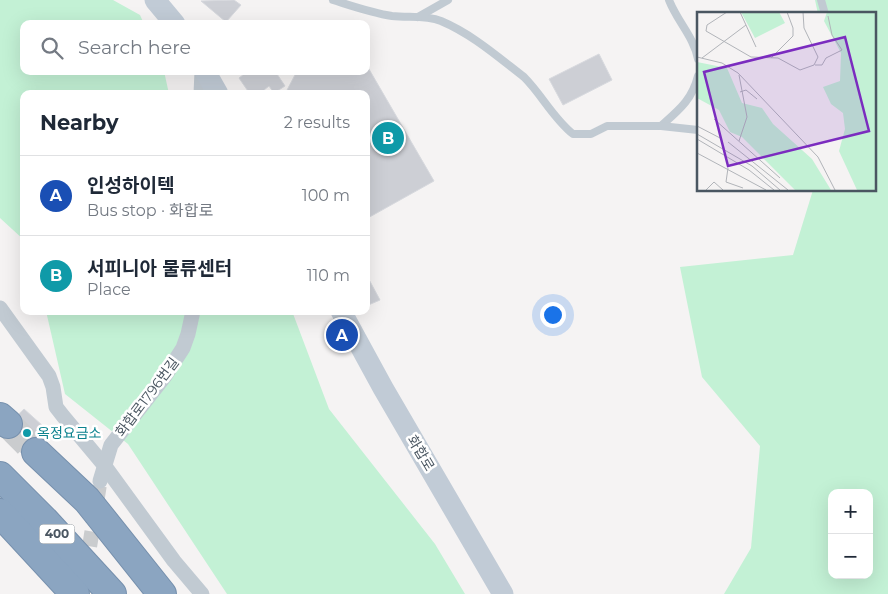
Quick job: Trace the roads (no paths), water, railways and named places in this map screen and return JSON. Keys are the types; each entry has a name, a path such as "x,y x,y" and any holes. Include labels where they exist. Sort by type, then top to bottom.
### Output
{"highway":[{"path":"36,452 87,500 162,594"},
{"name":"400","path":"0,476 44,520 112,594"},
{"name":"400","path":"0,513 74,594"}],"main road":[{"path":"155,0 172,20"},
{"path":"205,75 215,90"},
{"name":"화합로","path":"343,315 383,388 503,594"}],"street":[{"path":"202,90 203,75"},
{"path":"0,308 49,376 56,407 104,465 174,561 202,594"},
{"name":"화합로1796번길","path":"100,481 111,445 175,362 188,334 192,315"}],"lane":[{"path":"333,0 393,16 418,17 440,21 480,43 530,83 558,121 573,134 591,134 607,126 661,126 697,130"},
{"path":"418,17 448,0"},
{"path":"669,0 674,12 691,38 697,56"},
{"path":"661,126 686,103 693,92 697,79"}],"tunnel":[{"path":"8,424 36,452"},
{"path":"86,569 100,481"}],"place":[{"name":"서피니아 물류센터","path":"388,138"},
{"name":"인성하이텍","path":"342,335"},
{"name":"옥정요금소","path":"27,433"}]}
